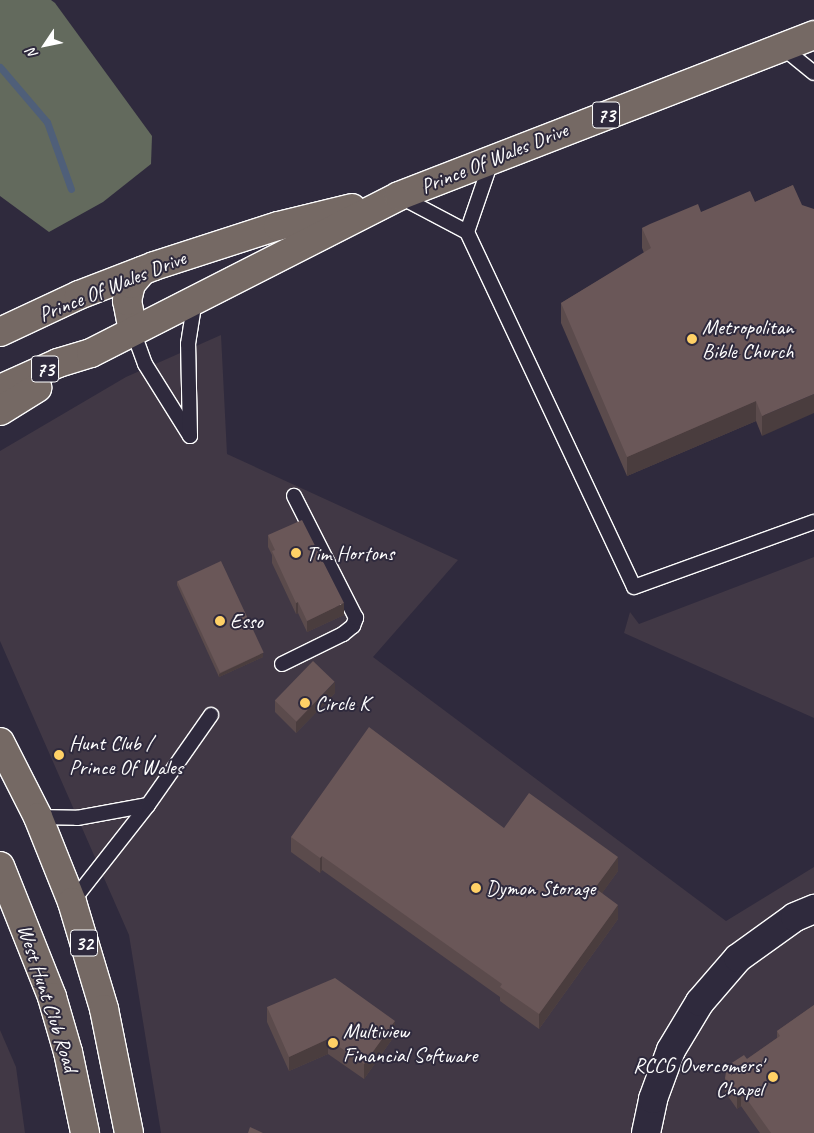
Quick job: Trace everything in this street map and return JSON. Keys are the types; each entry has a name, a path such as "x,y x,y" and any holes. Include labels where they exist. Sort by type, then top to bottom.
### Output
{"main road":[{"name":"Prince Of Wales Drive","path":"0,389 58,363 91,352 399,196 814,35"},
{"name":"Prince Of Wales Drive","path":"0,332 78,295 142,271 278,226 399,196"},
{"path":"133,331 127,301 131,284 142,271"},
{"path":"0,312 27,302 78,295"},
{"path":"0,411 91,352"},
{"name":"32","path":"0,742 38,818 72,902 104,1009 129,1133"},
{"name":"West Hunt Club Road","path":"0,866 52,997 68,1052 85,1133"}],"street":[{"path":"646,1133 653,1099 671,1050 700,1002 738,958 795,917 814,909"}],"lane":[{"path":"782,47 814,73"},
{"path":"467,232 493,158"},
{"path":"399,196 467,232 634,587 814,522"},
{"path":"133,331 145,364 190,436 188,344 195,300"},
{"path":"282,664 342,634 353,626 356,618 294,496"},
{"path":"72,902 148,805 211,715"},
{"path":"38,818 77,818 148,805"}],"shaded area":[{"path":"221,335 227,454 458,560 373,657 726,921 814,867 814,1133 161,1133 129,935 0,641 0,451 126,377"},
{"path":"814,557 814,718 624,633 630,612 639,624"},
{"path":"0,1030 16,1067 25,1133 0,1133"}],"green space":[{"path":"0,0 51,0 55,3 152,136 151,164 103,202 49,232 0,196"}],"building":[{"name":"Metropolitan Bible Church","path":"793,185 802,205 814,209 814,394 762,416 756,401 627,457 561,303 651,248 642,228 698,204 701,212 750,191 755,202"},
{"name":"Circle K","path":"302,520 344,603 307,621 298,602 296,603 272,551 275,550 268,535"},
{"name":"Esso","path":"221,561 264,653 220,673 177,581"},
{"name":"Circle K","path":"313,661 335,682 296,721 275,701"},
{"name":"Dymon Storage","path":"369,727 504,828 529,793 618,857 595,888 618,905 539,1014 500,987 502,984 322,856 320,858 291,837"},
{"name":"Multiview Financial Software","path":"335,978 395,1021 364,1064 328,1039 289,1057 267,1007"},
{"name":"RCCG Overcomers' Chapel","path":"814,1005 814,1133 771,1133 741,1091 737,1094 725,1078 727,1066 744,1055 747,1059 780,1036 777,1031"},
{"path":"250,1127 263,1133 248,1133"}],"waterway":[{"path":"0,67 47,122 71,189"}],"place":[{"name":"Metropolitan Bible Church","path":"692,339"},
{"name":"Tim Hortons","path":"296,553"},
{"name":"Esso","path":"220,621"},
{"name":"Circle K","path":"305,703"},
{"name":"Hunt Club / Prince Of Wales","path":"59,755"},
{"name":"Dymon Storage","path":"476,888"},
{"name":"Multiview Financial Software","path":"333,1043"},
{"name":"RCCG Overcomers' Chapel","path":"773,1077"}]}
